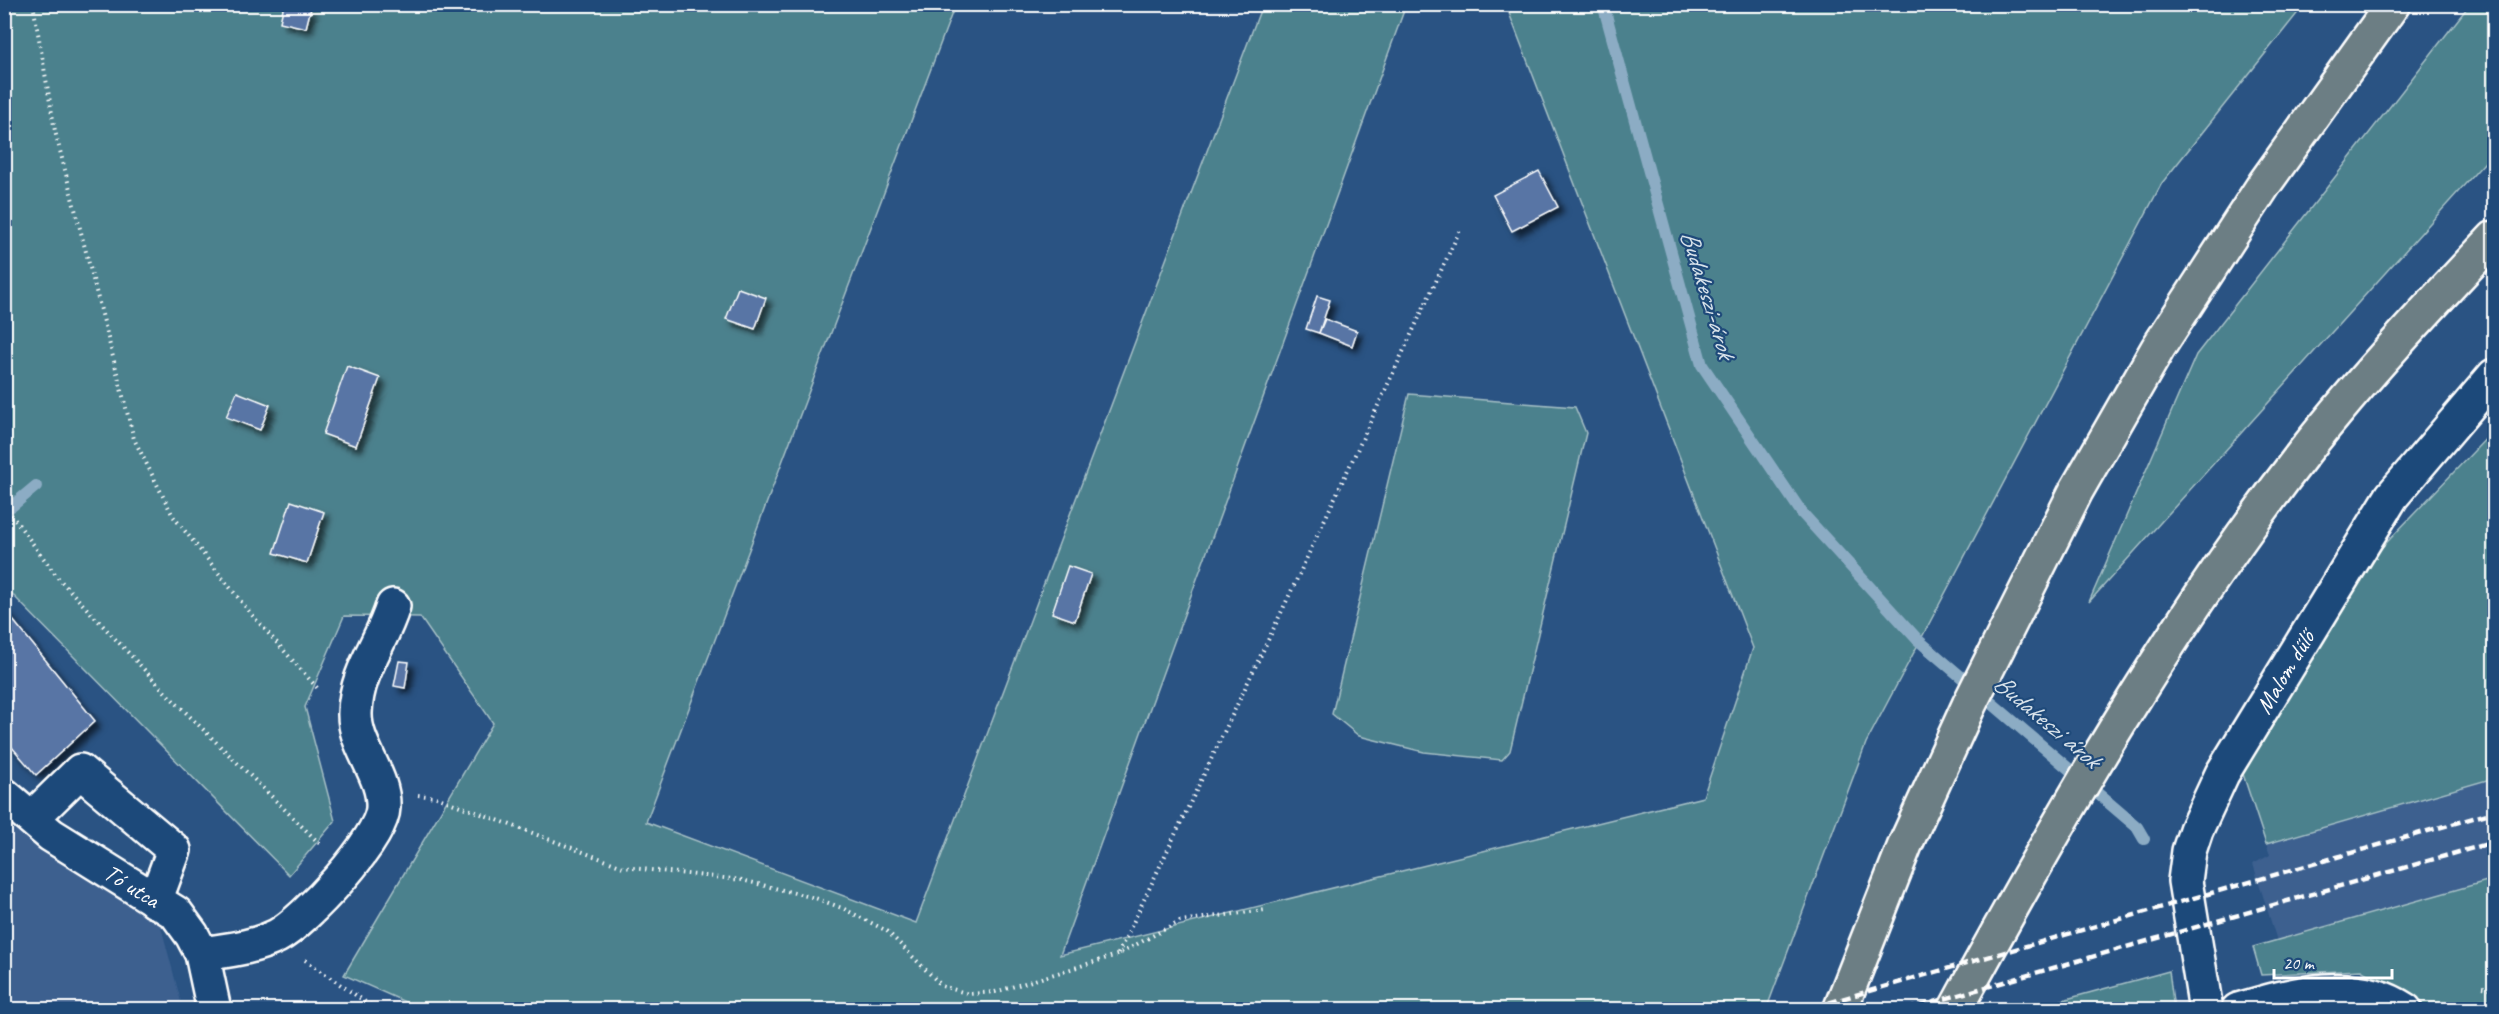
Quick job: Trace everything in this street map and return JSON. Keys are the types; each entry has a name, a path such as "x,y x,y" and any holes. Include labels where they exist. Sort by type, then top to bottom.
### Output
{"highway":[{"path":"1840,1010 1905,845 1969,705 2076,491 2158,348 2265,183 2393,4"},
{"path":"1955,1010 2027,878 2211,581 2306,451 2407,331 2494,238"}],"street":[{"name":"Malom dűlő","path":"2206,1010 2185,881 2189,851 2205,807 2222,774 2392,496 2494,376"},
{"path":"202,954 252,946 279,935 296,923 348,870 379,824 383,809 381,791 359,734 355,714 365,664 391,611"},
{"path":"32,818 80,771 174,850 155,901"},
{"name":"Tó utca","path":"4,795 51,835 176,913 202,954 214,1010"},
{"path":"2238,1010 2283,997 2344,990 2368,992 2385,998 2405,1010"}],"path":[{"path":"33,4 55,131 134,439 173,516 252,615 321,692"},
{"path":"1117,955 1281,613 1460,230"},
{"path":"4,505 59,579 168,695 275,802 348,870"},
{"path":"381,791 436,797 623,867 742,880 815,898 842,908 887,931 942,986 969,994 994,992 1117,955 1180,921 1265,910"},
{"path":"279,935 312,967 377,1010"},
{"path":"2483,987 2494,989"}],"shaded area":[{"path":"2494,778 2494,879 2277,941 2253,864 2270,855 2266,844"},
{"path":"4,823 160,923 183,1009 5,1009"}],"green space":[{"path":"2470,4 2494,5 2494,152 2089,602 2196,355"},
{"path":"4,5 955,5 646,822 916,923 1262,5 1406,5 1060,955 1703,797 1753,648 1506,5 2304,5 2162,183 1866,743 1766,1010 423,1010 344,975 493,723 420,617 344,616 305,707 335,821 289,875 5,587"},
{"path":"1409,394 1575,407 1586,433 1510,751 1502,760 1424,752 1359,736 1332,714"},
{"path":"2494,430 2494,778 2266,844 2242,771 2348,583"},
{"path":"2494,879 2494,1009 2427,1009 2361,970 2261,975 2253,947"},
{"path":"2169,971 2174,1009 2030,1009"}],"building":[{"path":"284,4 311,8 306,28 280,22"},
{"path":"1539,171 1558,207 1512,231 1493,195"},
{"path":"738,288 766,298 755,329 726,319"},
{"path":"1317,296 1330,300 1319,333 1306,329"},
{"path":"1325,319 1357,331 1352,346 1319,333"},
{"path":"347,366 380,378 356,446 323,434"},
{"path":"237,392 270,405 260,430 226,417"},
{"path":"291,501 324,512 307,563 274,553"},
{"path":"1068,566 1091,574 1075,621 1052,613"},
{"path":"4,609 95,721 36,775 4,738"},
{"path":"399,661 409,662 405,688 394,686"}],"waterway":[{"name":"Budakeszi-árok","path":"1603,4 1702,365 1802,513 1918,640 2137,827 2144,839"},
{"path":"12,506 36,486"}],"railway":[{"path":"1803,1010 2494,812"},
{"path":"1906,1010 2494,842"}],"water label":[{"name":"Budakeszi árok","path":"2047,721"}]}
